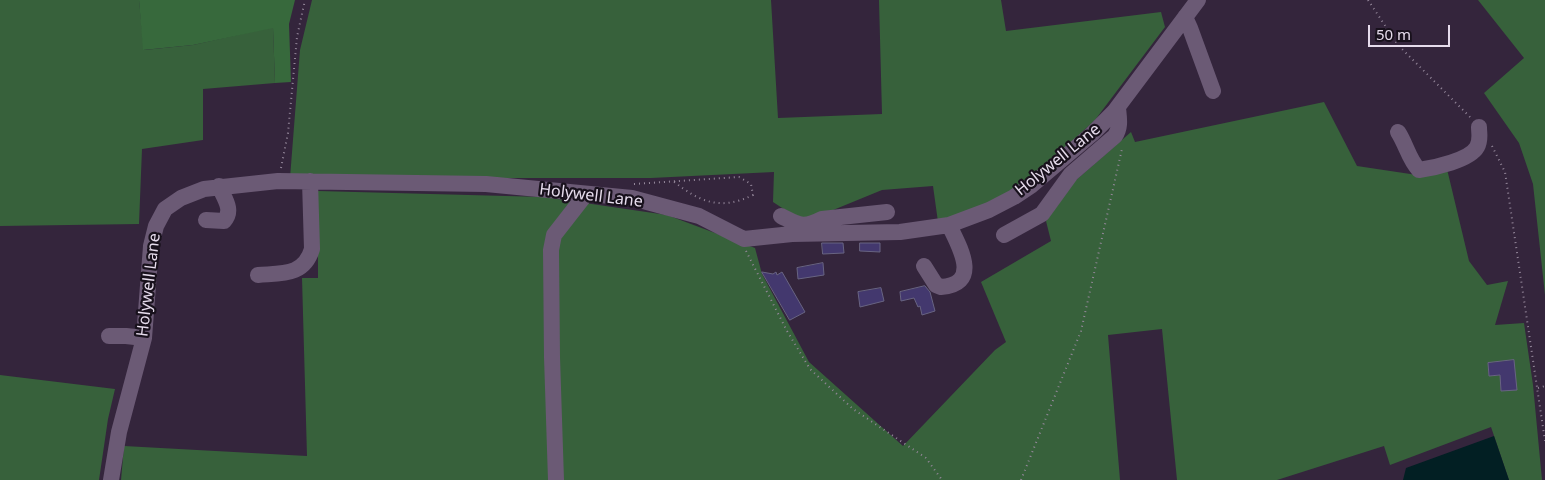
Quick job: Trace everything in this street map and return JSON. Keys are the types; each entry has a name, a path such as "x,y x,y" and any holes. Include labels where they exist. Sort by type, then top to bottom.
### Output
{"street":[{"name":"Holywell Lane","path":"111,480 119,432 144,338 151,246 156,226 165,209 181,198 204,188 278,181 486,184 632,198 699,216 744,239 818,229 900,232 949,225 989,210 1014,197 1032,185 1092,134 1119,115 1198,0"},
{"path":"1185,17 1213,91"},
{"path":"1004,235 1042,214 1071,174 1116,136 1119,131 1119,115"},
{"path":"1398,132 1405,142 1415,166 1419,170 1469,156 1477,148 1480,139 1479,127"},
{"path":"258,275 291,272 298,269 308,259 312,249 310,182"},
{"path":"206,220 224,221 229,214 229,208 219,186"},
{"path":"556,480 551,250 554,235 586,194"},
{"path":"781,216 801,226 818,229 822,219 887,212"},
{"path":"924,266 936,285 941,287 955,284 959,281 965,268 964,260 949,225"},
{"path":"109,336 144,338"}],"path":[{"path":"278,181 288,133 297,37 305,0"},
{"path":"1368,0 1398,45 1479,127"},
{"path":"1021,480 1081,331 1122,150 1119,115"},
{"path":"1492,145 1504,172 1545,441"},
{"path":"634,184 739,178 751,184 753,195 741,201 715,204 689,193 673,182"},
{"path":"746,251 787,331 810,369 854,409 926,458 942,480"},
{"path":"1538,388 1545,386"}],"green space":[{"path":"0,0 139,0 144,50 193,45 273,27 275,83 203,89 203,140 142,149 139,224 0,226"},
{"path":"139,0 295,0 289,24 291,82 275,83 273,28 193,45 143,50"},
{"path":"312,0 771,0 778,118 882,114 879,0 1001,0 1006,31 1161,12 1165,27 1095,120 1026,184 985,207 938,222 933,186 882,190 821,215 799,219 773,202 774,172 651,178 290,178 300,50"},
{"path":"1478,0 1545,0 1545,295 1533,184 1519,143 1484,93 1524,58"},
{"path":"1324,102 1357,166 1417,175 1447,169 1469,261 1487,285 1508,281 1495,325 1524,323 1533,385 1542,480 1509,480 1491,427 1390,465 1384,446 1277,480 1177,480 1162,329 1108,335 1120,480 121,480 124,446 307,456 302,278 318,278 318,191 544,197 667,215 755,248 762,274 809,362 903,446 995,350 1006,342 981,282 1051,241 1046,221 1075,181 1131,132 1135,142","holes":["1514,360 1501,391 1500,381 1505,381 1505,375 1489,376 1488,363"]},
{"path":"0,375 115,389 108,419 99,480 0,480"}],"shaded area":[{"path":"1494,436 1509,480 1403,480 1406,468"}],"building":[{"path":"822,243 843,243 844,253 823,254"},
{"path":"860,243 880,243 880,252 860,251"},
{"path":"823,263 824,275 798,279 797,268"},
{"path":"762,272 773,274 776,272 777,275 782,272 805,312 790,320"},
{"path":"925,286 930,292 935,311 922,315 920,306 918,307 914,298 901,301 900,292"},
{"path":"881,288 884,301 860,307 858,292"},
{"path":"1514,360 1517,390 1501,391 1500,375 1489,376 1488,363"}]}
